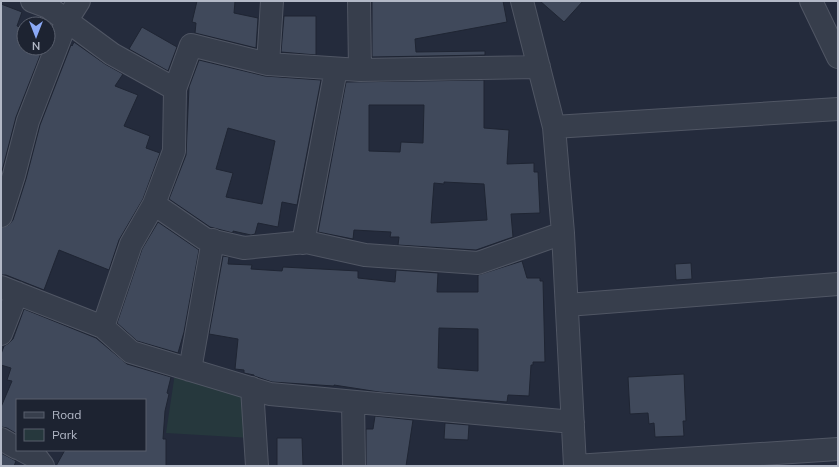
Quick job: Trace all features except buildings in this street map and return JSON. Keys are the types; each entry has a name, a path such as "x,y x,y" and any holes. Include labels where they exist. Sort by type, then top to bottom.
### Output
{"street":[{"path":"32,1 48,6 112,54 175,89"},
{"path":"1,216 14,176 28,120 67,20 78,1"},
{"path":"268,64 272,1"},
{"path":"359,1 360,70"},
{"path":"522,1 554,127 563,233 575,466 838,449"},
{"path":"811,1 838,57"},
{"path":"103,327 131,244 154,204 174,151 175,89 191,45 268,64 336,69 360,70 539,67"},
{"path":"303,243 336,69"},
{"path":"554,127 838,109"},
{"path":"154,204 206,239 244,248 303,243 365,256 478,263 563,233"},
{"path":"190,370 212,240"},
{"path":"567,305 838,284"},
{"path":"1,334 9,290 103,327 131,352 270,394 573,422"},
{"path":"252,388 257,466"},
{"path":"353,402 354,466"},
{"path":"1,439 16,447"},
{"path":"24,451 37,458 43,466"}],"green space":[{"path":"175,373 247,392 251,438 166,433"}]}
